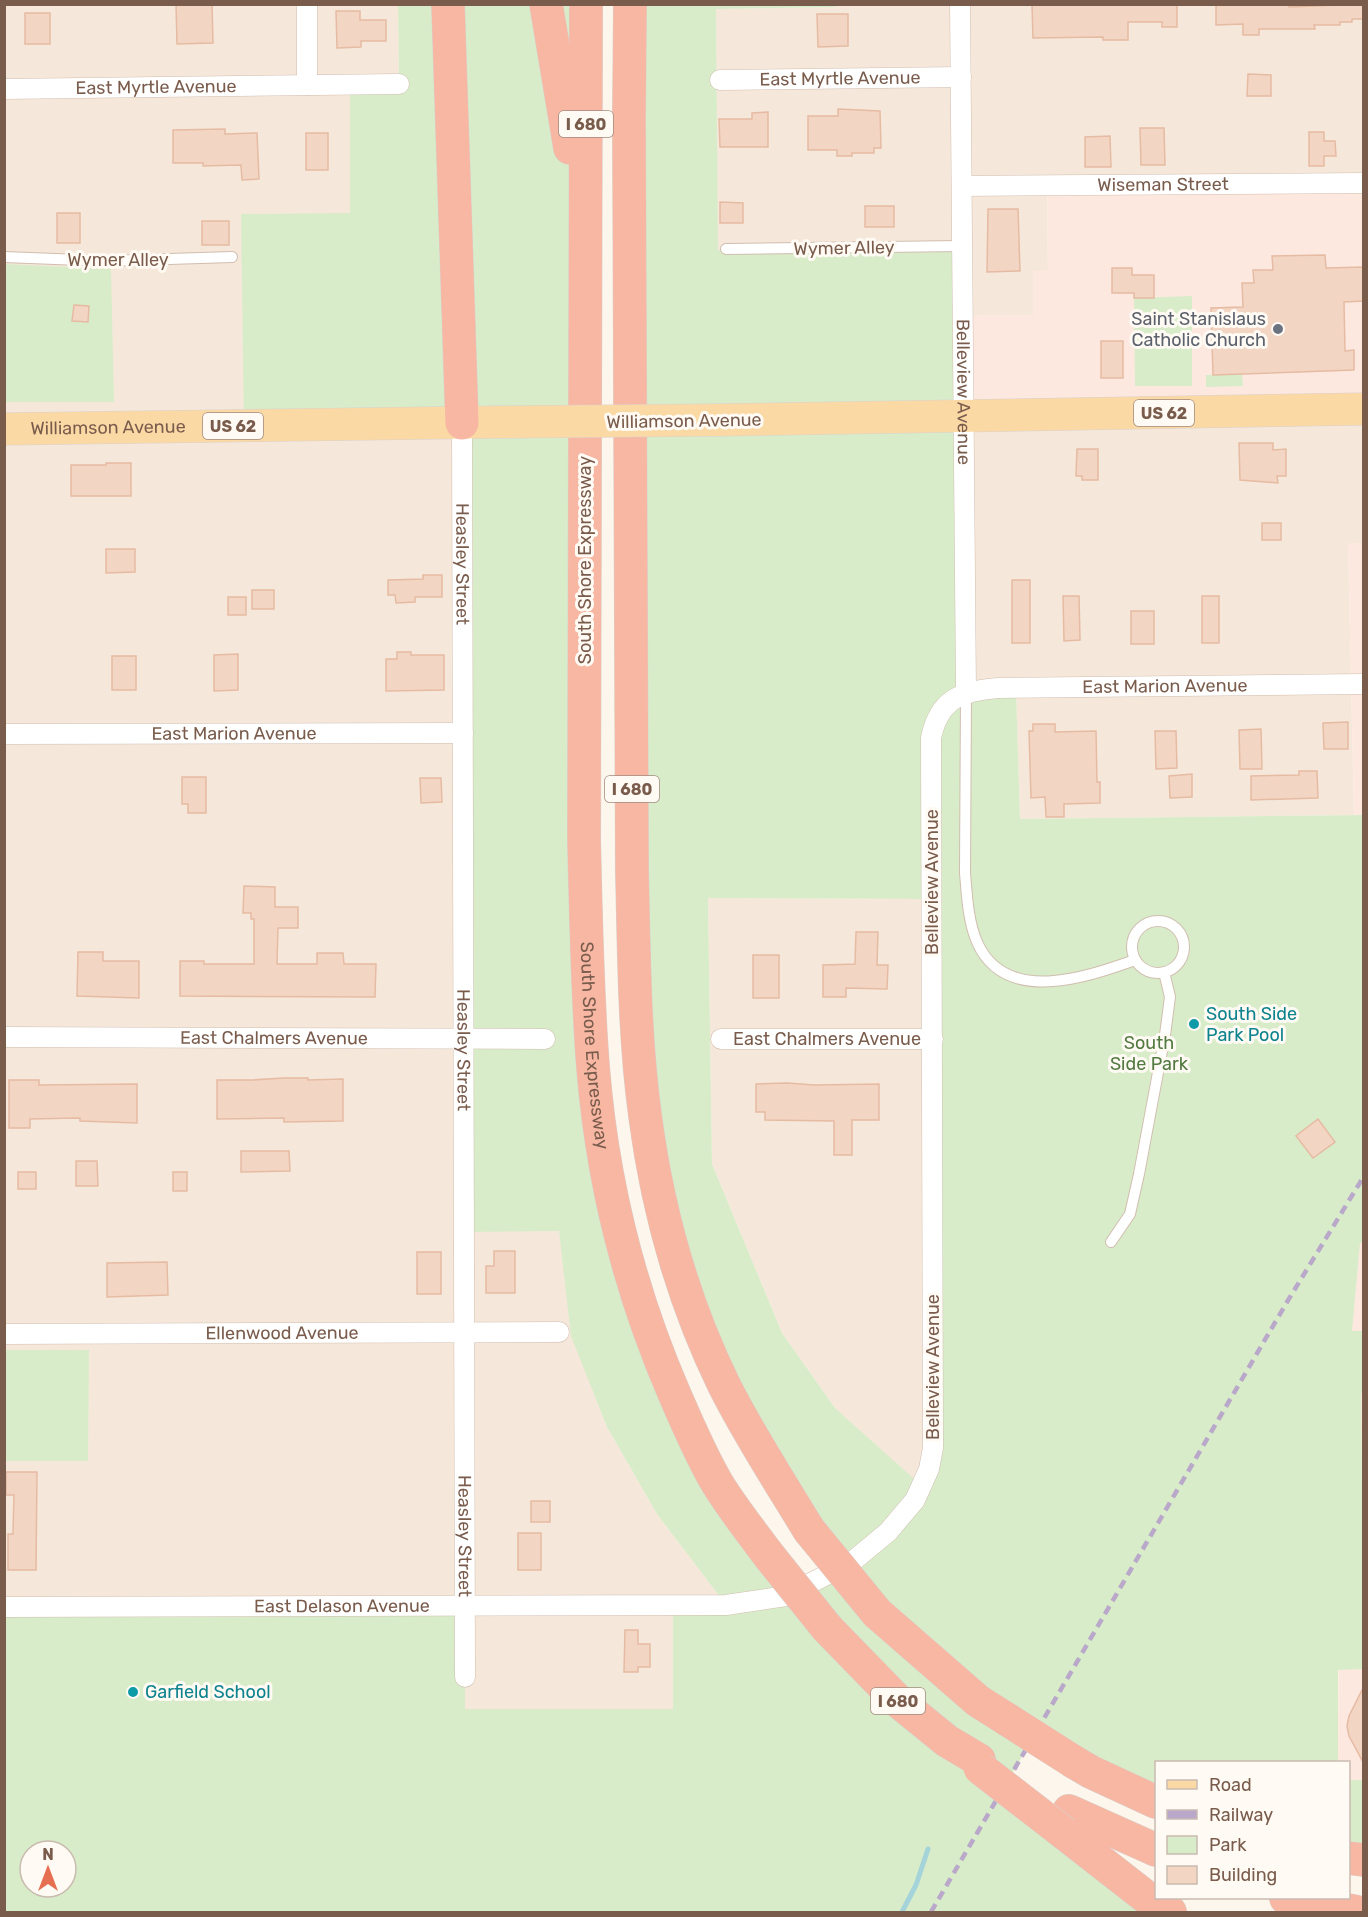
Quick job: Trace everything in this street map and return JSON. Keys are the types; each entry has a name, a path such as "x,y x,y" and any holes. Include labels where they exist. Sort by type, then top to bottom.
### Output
{"highway":[{"path":"448,4 462,423"},
{"path":"546,4 585,244"},
{"name":"South Shore Expressway","path":"586,4 584,840 587,978 593,1069 605,1163 627,1265 658,1357 696,1444 718,1483 770,1557 827,1628 899,1702 947,1742 1066,1822 1155,1850"},
{"name":"I 680","path":"630,9 634,961 639,1062 645,1114 653,1165 673,1248 702,1333 743,1420 809,1530 877,1613 978,1701 1091,1772 1155,1802"},
{"path":"1066,1822 1146,1897 1170,1912"},
{"path":"1291,1899 1357,1912"}],"main road":[{"name":"Williamson Avenue","path":"4,429 964,417 1364,409"}],"street":[{"path":"307,4 307,86"},
{"name":"Belleview Avenue","path":"680,1605 726,1605 786,1596 854,1561 905,1514 922,1487 933,1448 931,738 939,712 951,701 966,693 960,4"},
{"name":"East Myrtle Avenue","path":"720,80 961,77"},
{"name":"East Myrtle Avenue","path":"4,89 399,84"},
{"name":"Wiseman Street","path":"962,186 1364,183"},
{"name":"Heasley Street","path":"462,423 465,1677"},
{"name":"East Marion Avenue","path":"966,693 998,688 1364,684"},
{"name":"East Marion Avenue","path":"4,734 463,733"},
{"name":"East Chalmers Avenue","path":"4,1037 545,1039"},
{"name":"East Chalmers Avenue","path":"721,1039 933,1039"},
{"name":"Ellenwood Avenue","path":"4,1334 559,1332"},
{"name":"East Delason Avenue","path":"4,1607 680,1605"}],"lane":[{"name":"Wymer Alley","path":"726,249 962,246"},
{"name":"Wymer Alley","path":"4,257 106,261 232,257"},
{"path":"966,693 965,873 972,927 983,955 993,965 1009,975 1044,981 1060,981 1094,974 1135,960"},
{"path":"1156,920 1173,925 1179,931 1184,947 1179,963 1164,972 1148,971 1135,960 1132,942 1134,934 1140,927 1156,920"},
{"path":"1111,1242 1130,1214 1139,1174 1170,997 1164,972"}],"shaded area":[{"path":"835,4 1363,5 1363,183 1047,185 1048,271 1033,271 1033,315 963,316 717,250 716,9 835,7"},
{"path":"4,5 398,5 399,84 350,85 350,214 462,423 572,1336 607,1427 657,1514 726,1605 729,1709 465,1710 465,1606 5,1607"},
{"path":"1363,183 1363,409 964,417 963,316 1033,315 1033,271 1048,270 1047,185"},
{"path":"1363,409 1363,543 1348,544 1354,815 1020,819 1016,688 966,693 964,417"},
{"path":"1348,543 1363,543 1363,815 1354,815"},
{"path":"708,898 933,899 934,1428 922,1487 835,1408 782,1333 712,1164"},
{"path":"1363,1178 1363,1780 1350,1780 1350,1761 1338,1761 1341,1213"}],"green space":[{"name":"South Side Park","path":"398,4 586,5 587,978 658,1357 797,1590 841,1568 743,1420 653,1165 629,5 835,5 835,7 716,9 718,250 962,246 966,692 1016,688 1020,819 1363,815 1364,1242 1360,1243 1352,1331 1364,1331 1364,1392 1361,1393 1364,1669 1338,1670 1338,1761 1155,1761 1155,1801 1034,1736 1004,1788 1170,1912 5,1912 4,1607 465,1605 465,1709 673,1709 673,1605 726,1605 657,1514 607,1427 571,1336 559,1231 465,1232 462,423 244,426 241,214 350,213 350,85 399,83","holes":["708,898 932,899 929,1469 922,1486 835,1408 782,1333 712,1164"]},
{"path":"4,264 111,269 114,402 5,402"},
{"path":"1192,296 1192,386 1135,386 1134,298"},
{"path":"1242,374 1243,386 1206,387 1206,375"},
{"path":"5,1350 89,1350 88,1461 5,1461"},
{"path":"1350,1780 1363,1780 1363,1860 1350,1858"}],"building":[{"path":"176,4 212,4 213,43 177,44"},
{"path":"1177,4 1177,27 1162,27 1162,22 1128,22 1128,40 1103,40 1103,37 1033,38 1032,5"},
{"path":"1216,4 1289,4 1289,7 1364,4 1364,19 1340,22 1340,25 1314,25 1315,29 1259,29 1259,35 1243,35 1243,24 1216,25"},
{"path":"336,11 360,11 360,20 386,20 386,41 361,41 361,47 337,48"},
{"path":"25,13 50,13 50,44 25,44"},
{"path":"817,14 848,14 848,46 818,47"},
{"path":"1248,74 1271,75 1271,96 1247,96"},
{"path":"838,109 880,111 881,148 874,148 874,153 852,153 852,156 837,156 837,150 808,150 808,116 838,116"},
{"path":"768,112 768,147 720,147 719,119 752,119 752,113"},
{"path":"1140,128 1164,128 1165,165 1141,165"},
{"path":"225,129 225,134 257,133 259,179 242,180 241,165 203,166 203,163 173,163 173,130"},
{"path":"1309,132 1324,132 1324,141 1335,141 1336,156 1324,156 1324,166 1309,166"},
{"path":"306,133 328,133 328,170 306,170"},
{"path":"1110,136 1111,167 1085,167 1085,137"},
{"path":"720,202 743,203 743,223 720,223"},
{"path":"865,206 894,206 894,227 865,227"},
{"path":"988,209 1018,209 1020,271 987,272"},
{"path":"57,213 80,213 80,243 57,243"},
{"path":"202,221 229,221 229,245 202,245"},
{"name":"Saint Stanislaus Catholic Church","path":"1325,255 1326,268 1364,267 1364,301 1344,302 1345,351 1354,350 1354,370 1213,375 1211,308 1243,307 1242,283 1254,283 1253,270 1273,270 1272,256"},
{"path":"1112,268 1132,268 1132,275 1154,275 1154,298 1134,298 1134,293 1112,293"},
{"path":"74,305 89,306 88,322 72,321"},
{"path":"1101,341 1123,341 1123,378 1101,378"},
{"path":"1239,443 1273,443 1273,450 1286,449 1286,476 1277,476 1278,483 1240,480"},
{"path":"1077,449 1098,449 1098,480 1082,480 1082,476 1076,476"},
{"path":"106,463 131,463 131,496 71,496 71,465 106,465"},
{"path":"1262,523 1281,523 1281,540 1262,540"},
{"path":"106,549 135,549 135,572 106,573"},
{"path":"423,575 442,575 442,597 415,597 415,602 396,603 395,595 388,595 388,580 423,579"},
{"path":"1012,580 1030,580 1030,643 1012,643"},
{"path":"252,590 274,590 274,609 252,609"},
{"path":"1063,596 1079,596 1080,640 1064,641"},
{"path":"1202,596 1219,596 1219,643 1202,643"},
{"path":"228,597 246,597 246,615 228,615"},
{"path":"1131,611 1154,611 1154,644 1131,644"},
{"path":"397,652 411,652 411,655 444,655 444,690 386,691 386,659 397,659"},
{"path":"238,654 238,690 214,691 214,655"},
{"path":"112,656 136,656 136,690 112,690"},
{"path":"1348,722 1348,749 1324,749 1323,723"},
{"path":"1033,724 1055,724 1055,732 1096,731 1097,782 1100,782 1100,803 1064,804 1064,817 1046,817 1045,797 1031,798 1029,731 1033,731"},
{"path":"1261,729 1262,769 1240,769 1239,730"},
{"path":"1155,731 1176,731 1177,768 1156,769"},
{"path":"1299,771 1317,771 1318,798 1251,800 1251,776 1299,775"},
{"path":"1192,774 1192,797 1170,798 1169,776"},
{"path":"182,777 206,777 206,813 188,813 188,804 182,804"},
{"path":"420,778 441,778 442,802 421,803"},
{"path":"244,886 275,887 275,907 298,907 298,928 278,928 277,964 317,964 317,953 343,953 344,964 376,964 375,997 180,996 180,961 204,961 204,964 254,964 254,919 251,919 251,913 243,913"},
{"path":"856,932 878,932 877,965 888,965 887,989 846,988 846,997 823,997 823,965 855,964"},
{"path":"78,952 103,952 103,961 139,961 139,998 77,996"},
{"path":"753,955 779,955 779,998 753,998"},
{"path":"343,1079 343,1121 284,1122 284,1118 217,1119 217,1080"},
{"path":"9,1080 39,1080 39,1085 137,1084 137,1123 80,1121 80,1118 30,1119 30,1128 9,1128"},
{"path":"756,1084 879,1084 879,1120 852,1120 852,1155 834,1155 834,1121 765,1120 765,1112 756,1112"},
{"path":"1318,1119 1335,1142 1313,1158 1296,1136"},
{"path":"241,1151 289,1151 290,1171 241,1172"},
{"path":"76,1161 97,1161 98,1186 76,1186"},
{"path":"18,1172 36,1172 36,1189 18,1189"},
{"path":"173,1172 187,1172 187,1191 173,1191"},
{"path":"494,1251 515,1251 515,1293 486,1293 486,1266 494,1266"},
{"path":"417,1252 441,1252 441,1294 417,1294"},
{"path":"167,1262 168,1295 107,1297 107,1263"},
{"path":"6,1472 37,1472 36,1570 8,1570 8,1534 13,1534 14,1495 6,1495"},
{"path":"531,1501 550,1501 550,1522 531,1522"},
{"path":"518,1533 541,1533 541,1570 518,1570"},
{"path":"625,1630 638,1630 638,1644 650,1644 650,1667 638,1667 638,1672 624,1672"},
{"path":"1364,1686 1364,1764 1349,1736 1347,1726 1349,1716"}],"waterway":[{"path":"902,1912 916,1885 928,1849"}],"railway":[{"path":"931,1912 1287,1302 1364,1176"}],"place":[{"name":"Saint Stanislaus Catholic Church","path":"1278,329"},
{"name":"South Side Park Pool","path":"1194,1024"},
{"name":"Garfield School","path":"133,1692"}]}
